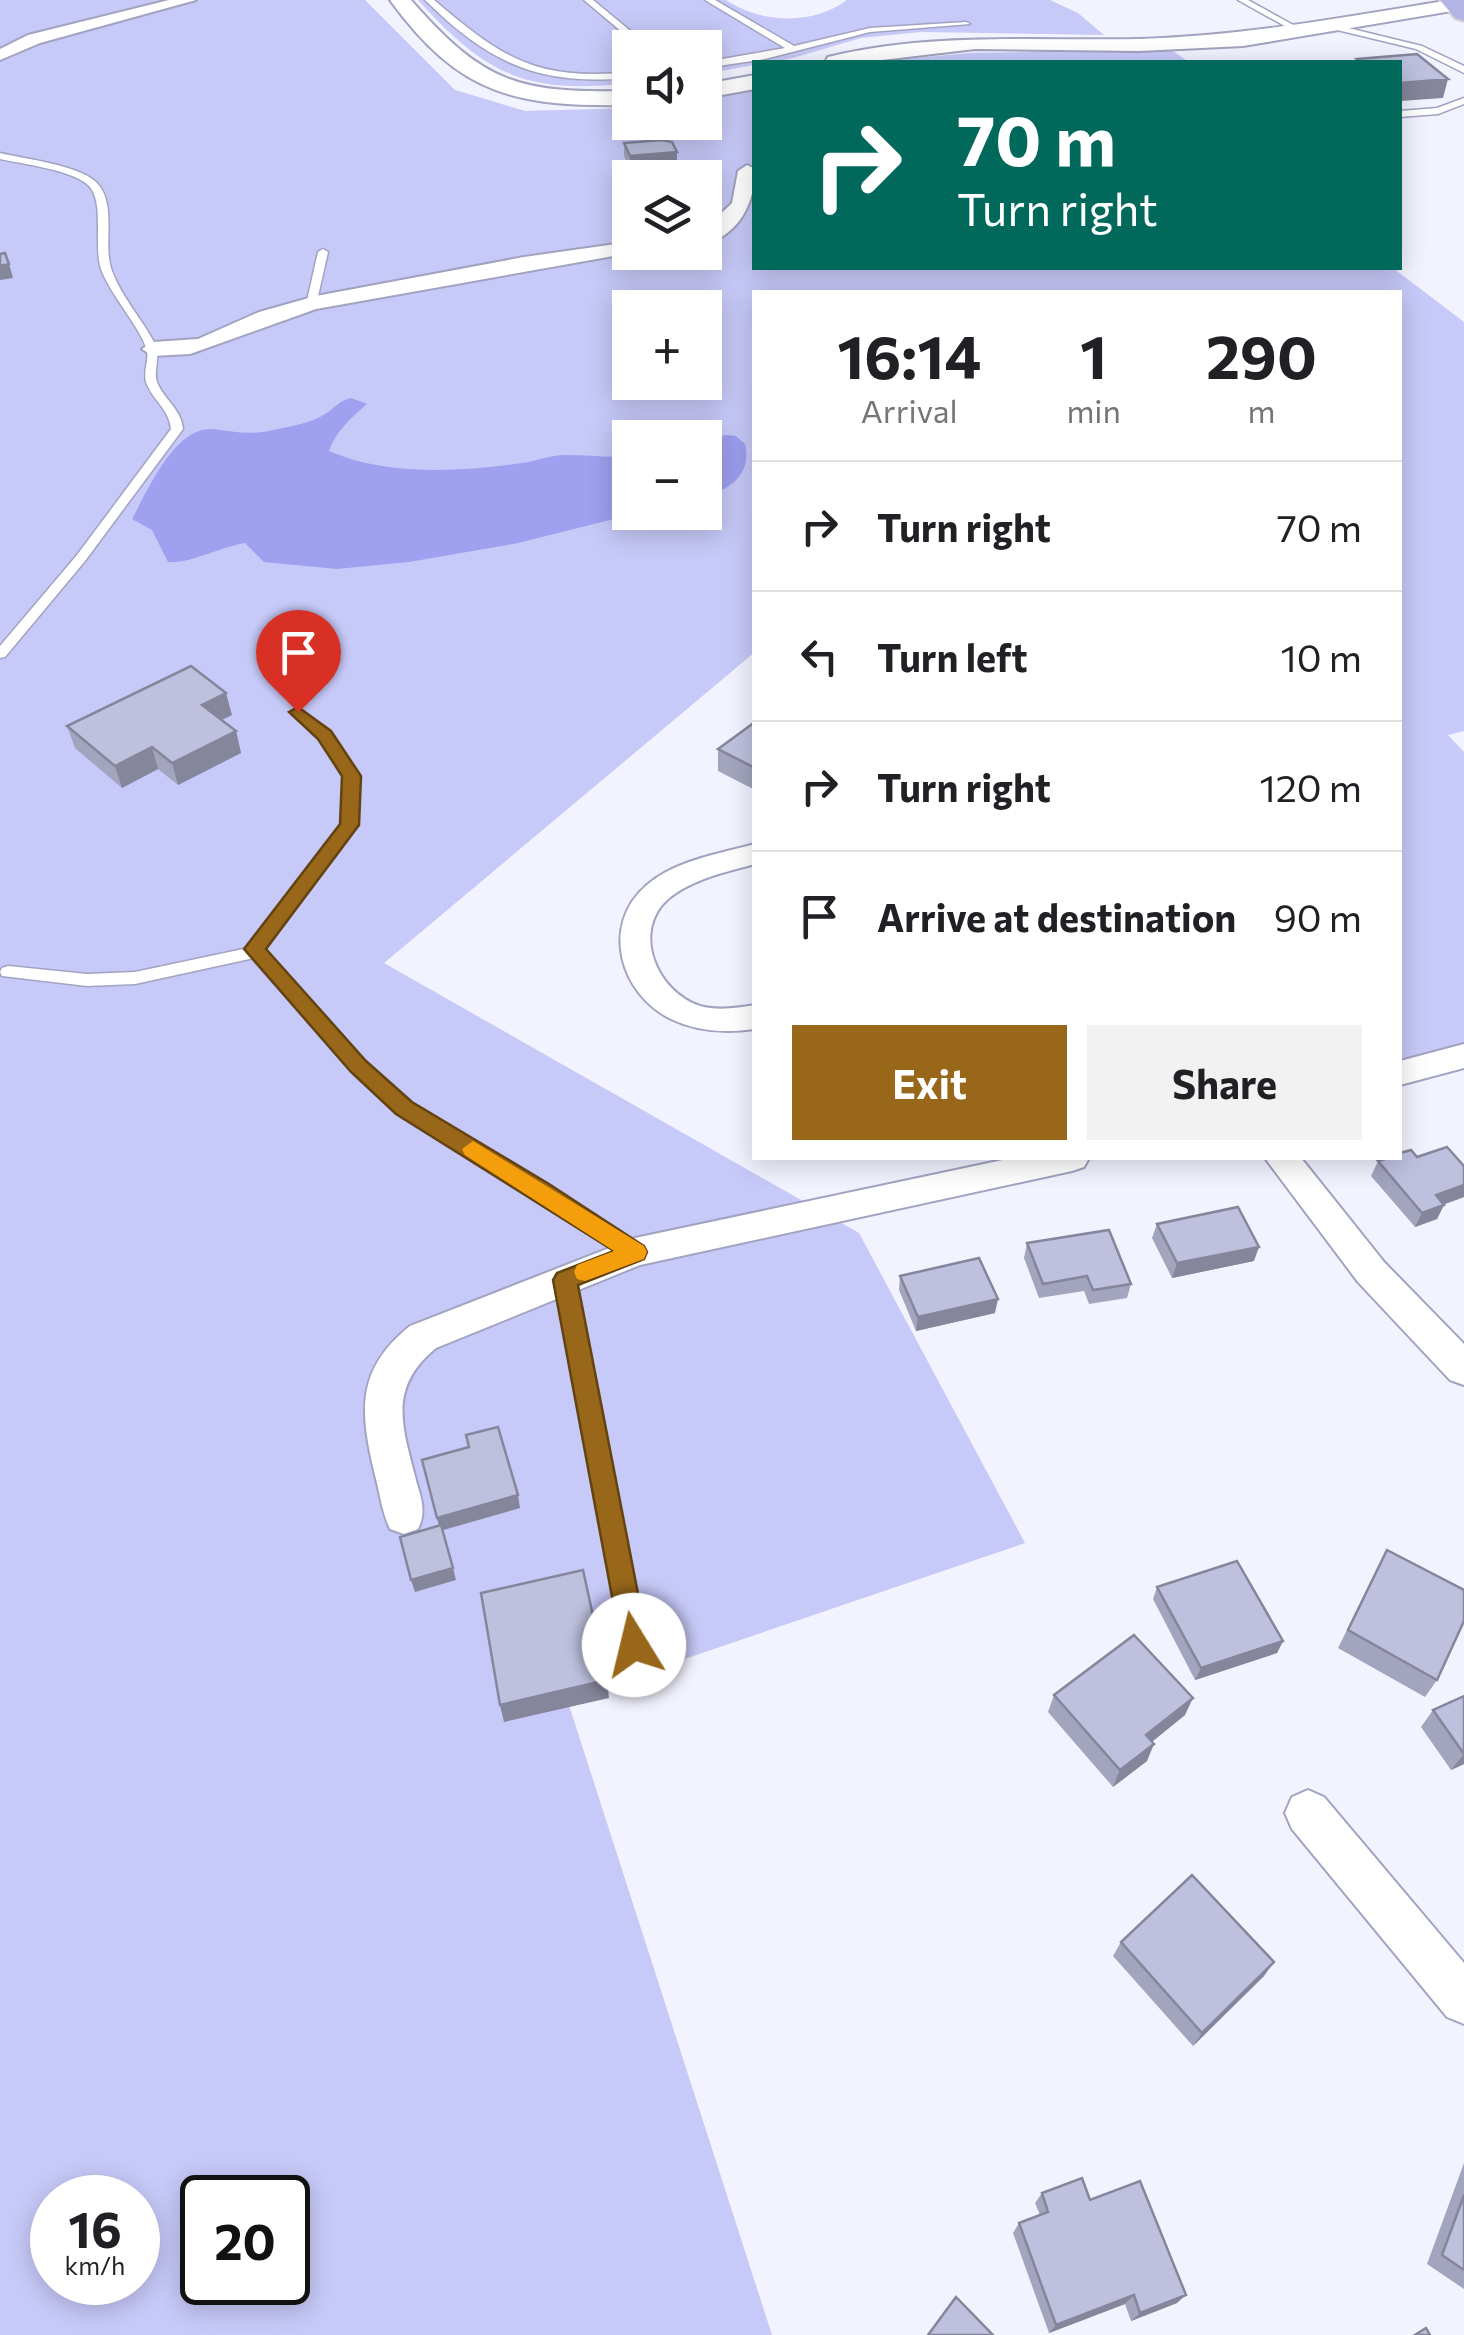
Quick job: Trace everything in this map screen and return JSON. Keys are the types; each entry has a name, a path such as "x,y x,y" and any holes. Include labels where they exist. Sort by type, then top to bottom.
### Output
{"street":[{"path":"0,55 34,39 188,0"},
{"path":"400,0 463,68 506,92 561,100 612,99"},
{"path":"846,60 884,52 975,44 1139,45 1302,32 1458,6"},
{"path":"722,88 752,83"},
{"path":"722,227 735,218 747,186 747,172"},
{"path":"153,349 204,345 230,337 268,316 310,305 556,256 612,250"},
{"path":"752,855 697,870 654,894 642,909 632,943 646,979 681,1011 718,1020 752,1018"},
{"path":"1402,1072 1464,1056"},
{"path":"404,1516 384,1410 386,1376 400,1351 423,1337 635,1252 1063,1160"},
{"path":"1284,1160 1371,1272 1464,1369"},
{"path":"1308,1813 1464,2000"}],"lane":[{"path":"429,0 488,48 538,73 586,80 612,77"},
{"path":"588,0 625,30"},
{"path":"708,0 792,49"},
{"path":"1242,0 1302,32"},
{"path":"722,62 870,30 966,24"},
{"path":"1336,27 1406,43 1448,59 1464,70"},
{"path":"1402,114 1438,112 1464,102"},
{"path":"0,156 89,179 104,199 102,254 126,307 153,349 150,378 177,419 176,429 162,452 0,654"},
{"path":"310,305 323,252"},
{"path":"298,712 324,735 352,776 349,825 254,949 358,1067 404,1108 635,1252"},
{"path":"3,973 86,980 135,978 256,952"},
{"path":"565,1280 634,1645"}],"shaded area":[{"path":"0,0 365,0 455,90 525,111 612,109 612,140 722,140 722,97 752,91 752,270 1396,270 1464,322 1464,731 1448,735 1464,752 1464,1062 1402,1079 1402,290 752,290 752,655 384,963 859,1233 1025,1543 567,1699 772,2335 0,2335"},
{"path":"418,0 726,0 754,13 786,18 818,14 847,0 1050,0 1078,13 1104,35 921,32 861,38 793,58 752,60 752,65 722,71 722,30 612,30 612,84 594,86 536,82 511,74 465,46"},
{"path":"1158,41 1186,60 894,60 969,53 1086,51"}],"water":[{"path":"351,398 367,404 340,431 329,451 375,465 449,470 562,455 612,457 612,520 518,543 409,562 337,569 264,562 245,543 168,562 152,530 132,519 163,463 198,431 257,433 293,426 320,417"},
{"path":"722,436 736,436 745,444 746,463 738,478 722,490"}],"building":[{"path":"1417,54 1448,79 1402,83 1402,60 1357,59"},
{"path":"662,140 672,142 677,152 630,156 624,143"},
{"path":"5,253 9,264 0,266 0,254"},
{"path":"191,666 226,693 202,705 236,731 172,763 152,747 115,766 67,726"},
{"path":"752,724 752,766 718,749"},
{"path":"1447,1147 1464,1166 1464,1185 1436,1195 1444,1205 1422,1213 1378,1161 1402,1160 1402,1152 1411,1150 1417,1157"},
{"path":"1238,1207 1259,1247 1177,1263 1157,1224"},
{"path":"1109,1230 1131,1284 1093,1290 1087,1276 1043,1284 1027,1243"},
{"path":"979,1258 998,1299 918,1317 900,1276"},
{"path":"498,1427 518,1495 437,1518 422,1460 469,1447 466,1435"},
{"path":"441,1525 453,1568 411,1580 400,1537"},
{"path":"1387,1550 1464,1590 1464,1621 1437,1680 1348,1630"},
{"path":"1237,1561 1283,1641 1201,1668 1157,1587"},
{"path":"583,1570 607,1680 500,1705 481,1593"},
{"path":"1134,1635 1193,1698 1146,1735 1154,1744 1120,1770 1054,1695"},
{"path":"1464,1696 1464,1754 1433,1710"},
{"path":"1192,1875 1274,1962 1202,2033 1121,1942"},
{"path":"1082,2178 1090,2200 1140,2181 1186,2295 1140,2313 1134,2295 1056,2325 1019,2223 1048,2212 1042,2193"},
{"path":"1464,2195 1464,2270 1442,2255"},
{"path":"956,2297 993,2335 928,2335"}],"slow traffic":[{"path":"473,1149 635,1252 585,1272"}],"route":[{"path":"298,712 324,735 352,776 349,825 254,949 358,1067 404,1108 635,1252 565,1280 622,1563 634,1645"}]}
